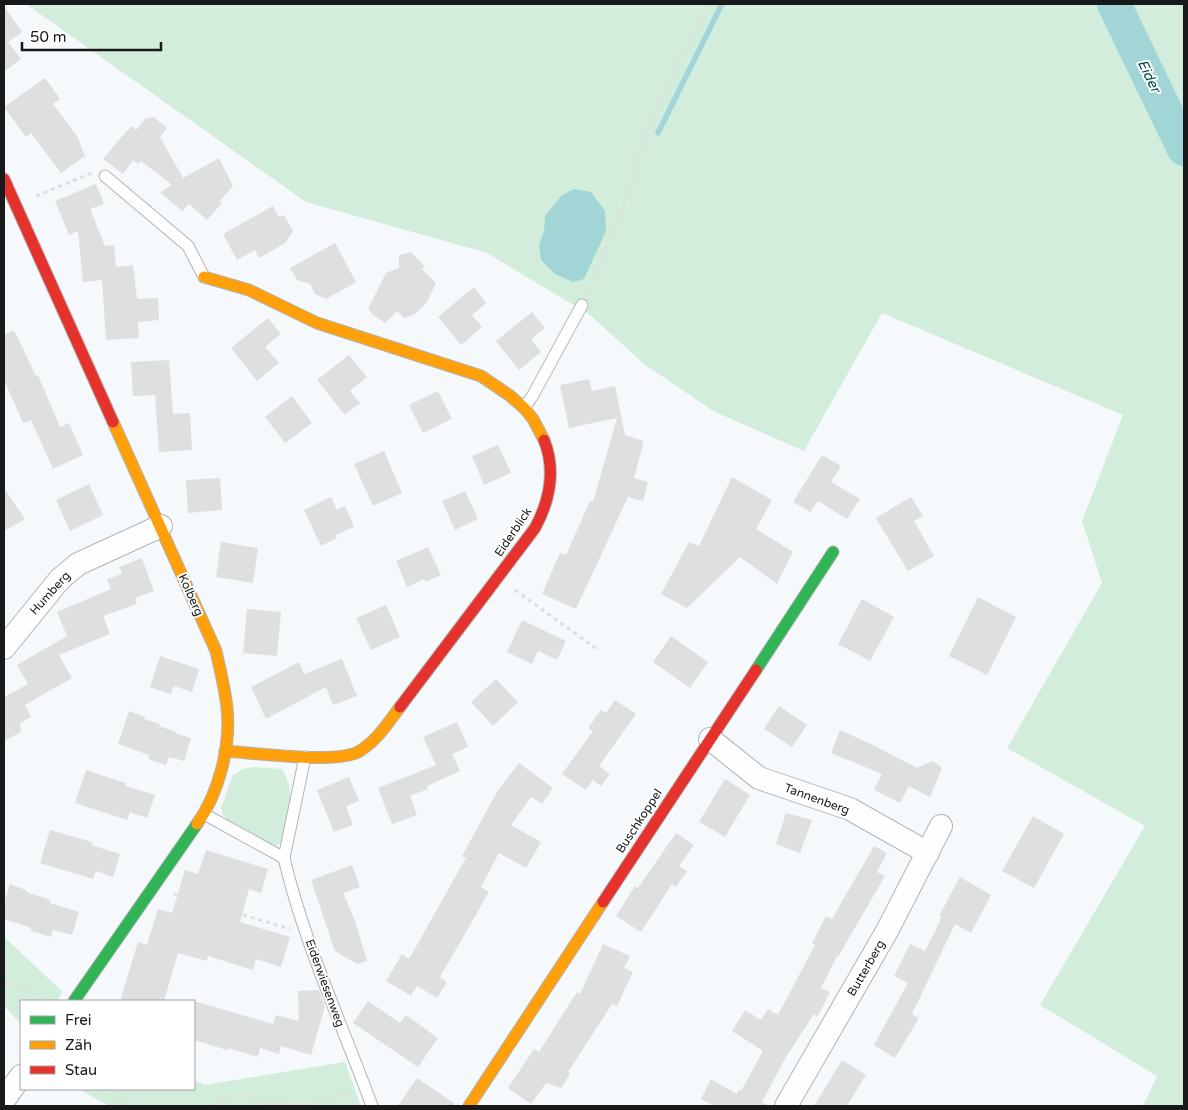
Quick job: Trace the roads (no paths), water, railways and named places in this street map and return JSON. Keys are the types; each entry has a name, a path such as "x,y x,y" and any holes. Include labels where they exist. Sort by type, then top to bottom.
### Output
{"street":[{"name":"Kolberg","path":"4,179 216,651 227,709 225,751 216,784 204,814 75,1000"},
{"name":"Eiderblick","path":"204,276 249,290 317,323 481,376 504,391 524,408 542,432 550,457 551,483 545,508 535,528 380,734 360,750 346,757 304,757 225,751"},
{"name":"Humberg","path":"4,648 60,579 78,564 161,526"},
{"name":"Buschkoppel","path":"469,1106 833,552"},
{"name":"Tannenberg","path":"710,739 759,778 850,809 928,853"},
{"name":"Butterberg","path":"786,1106 887,931 941,826"},
{"path":"4,1100 20,1077"}],"lane":[{"path":"105,176 188,246 204,276"},
{"path":"524,408 533,396 582,305"},
{"path":"204,814 284,858 304,757"},
{"name":"Eiderwiesenweg","path":"284,858 291,890 337,1018 372,1106"}],"water":[{"path":"574,189 591,192 605,211 606,231 584,279 573,282 555,274 541,260 539,245 544,231 545,216 562,195"}],"waterway":[{"path":"658,133 722,4"},
{"name":"Eider","path":"1114,4 1184,149"}]}
